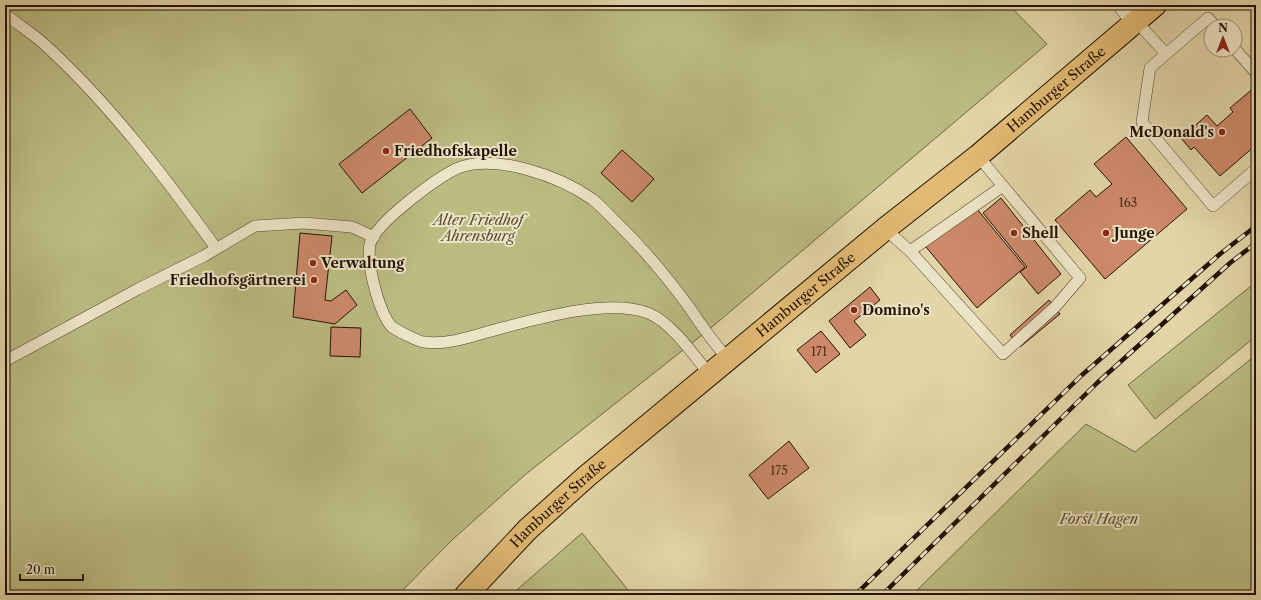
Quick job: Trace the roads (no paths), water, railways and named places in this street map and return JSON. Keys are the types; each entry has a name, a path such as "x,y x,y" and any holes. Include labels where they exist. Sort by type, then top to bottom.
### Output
{"main road":[{"name":"Hamburger Straße","path":"466,595 528,529 587,476 727,358 885,229 978,156 1130,13 1155,5"}],"lane":[{"path":"1130,13 1166,54"},
{"path":"5,14 43,43 97,98 164,175 216,248"},
{"path":"1203,22 1150,68 1142,122 1214,206 1256,169"},
{"path":"1243,58 1256,73"},
{"path":"885,229 910,251 1003,354 1055,307 1080,278 978,156"},
{"path":"709,374 667,326 649,314 623,307 585,310 514,325 455,341 423,342 392,327 377,301 372,276 370,244 381,226 402,207 429,186 459,168 485,164 518,166 551,177 592,199 629,234 683,300 712,341 727,358"},
{"path":"910,251 1003,186"},
{"path":"5,362 255,226 304,223 352,227 374,237"}],"railway":[{"path":"855,595 1082,375 1220,254 1256,226"},
{"path":"882,595 1097,383 1230,263 1256,243"}],"place":[{"name":"McDonald's","path":"1222,132"},
{"name":"Friedhofskapelle","path":"386,151"},
{"name":"Shell","path":"1014,233"},
{"name":"Junge","path":"1106,233"},
{"name":"Verwaltung","path":"313,263"},
{"name":"Friedhofsgärtnerei","path":"314,280"},
{"name":"Domino's","path":"854,310"}],"park label":[{"name":"Alter Friedhof Ahrensburg","path":"478,228"},
{"name":"Forst Hagen","path":"1099,519"}]}
